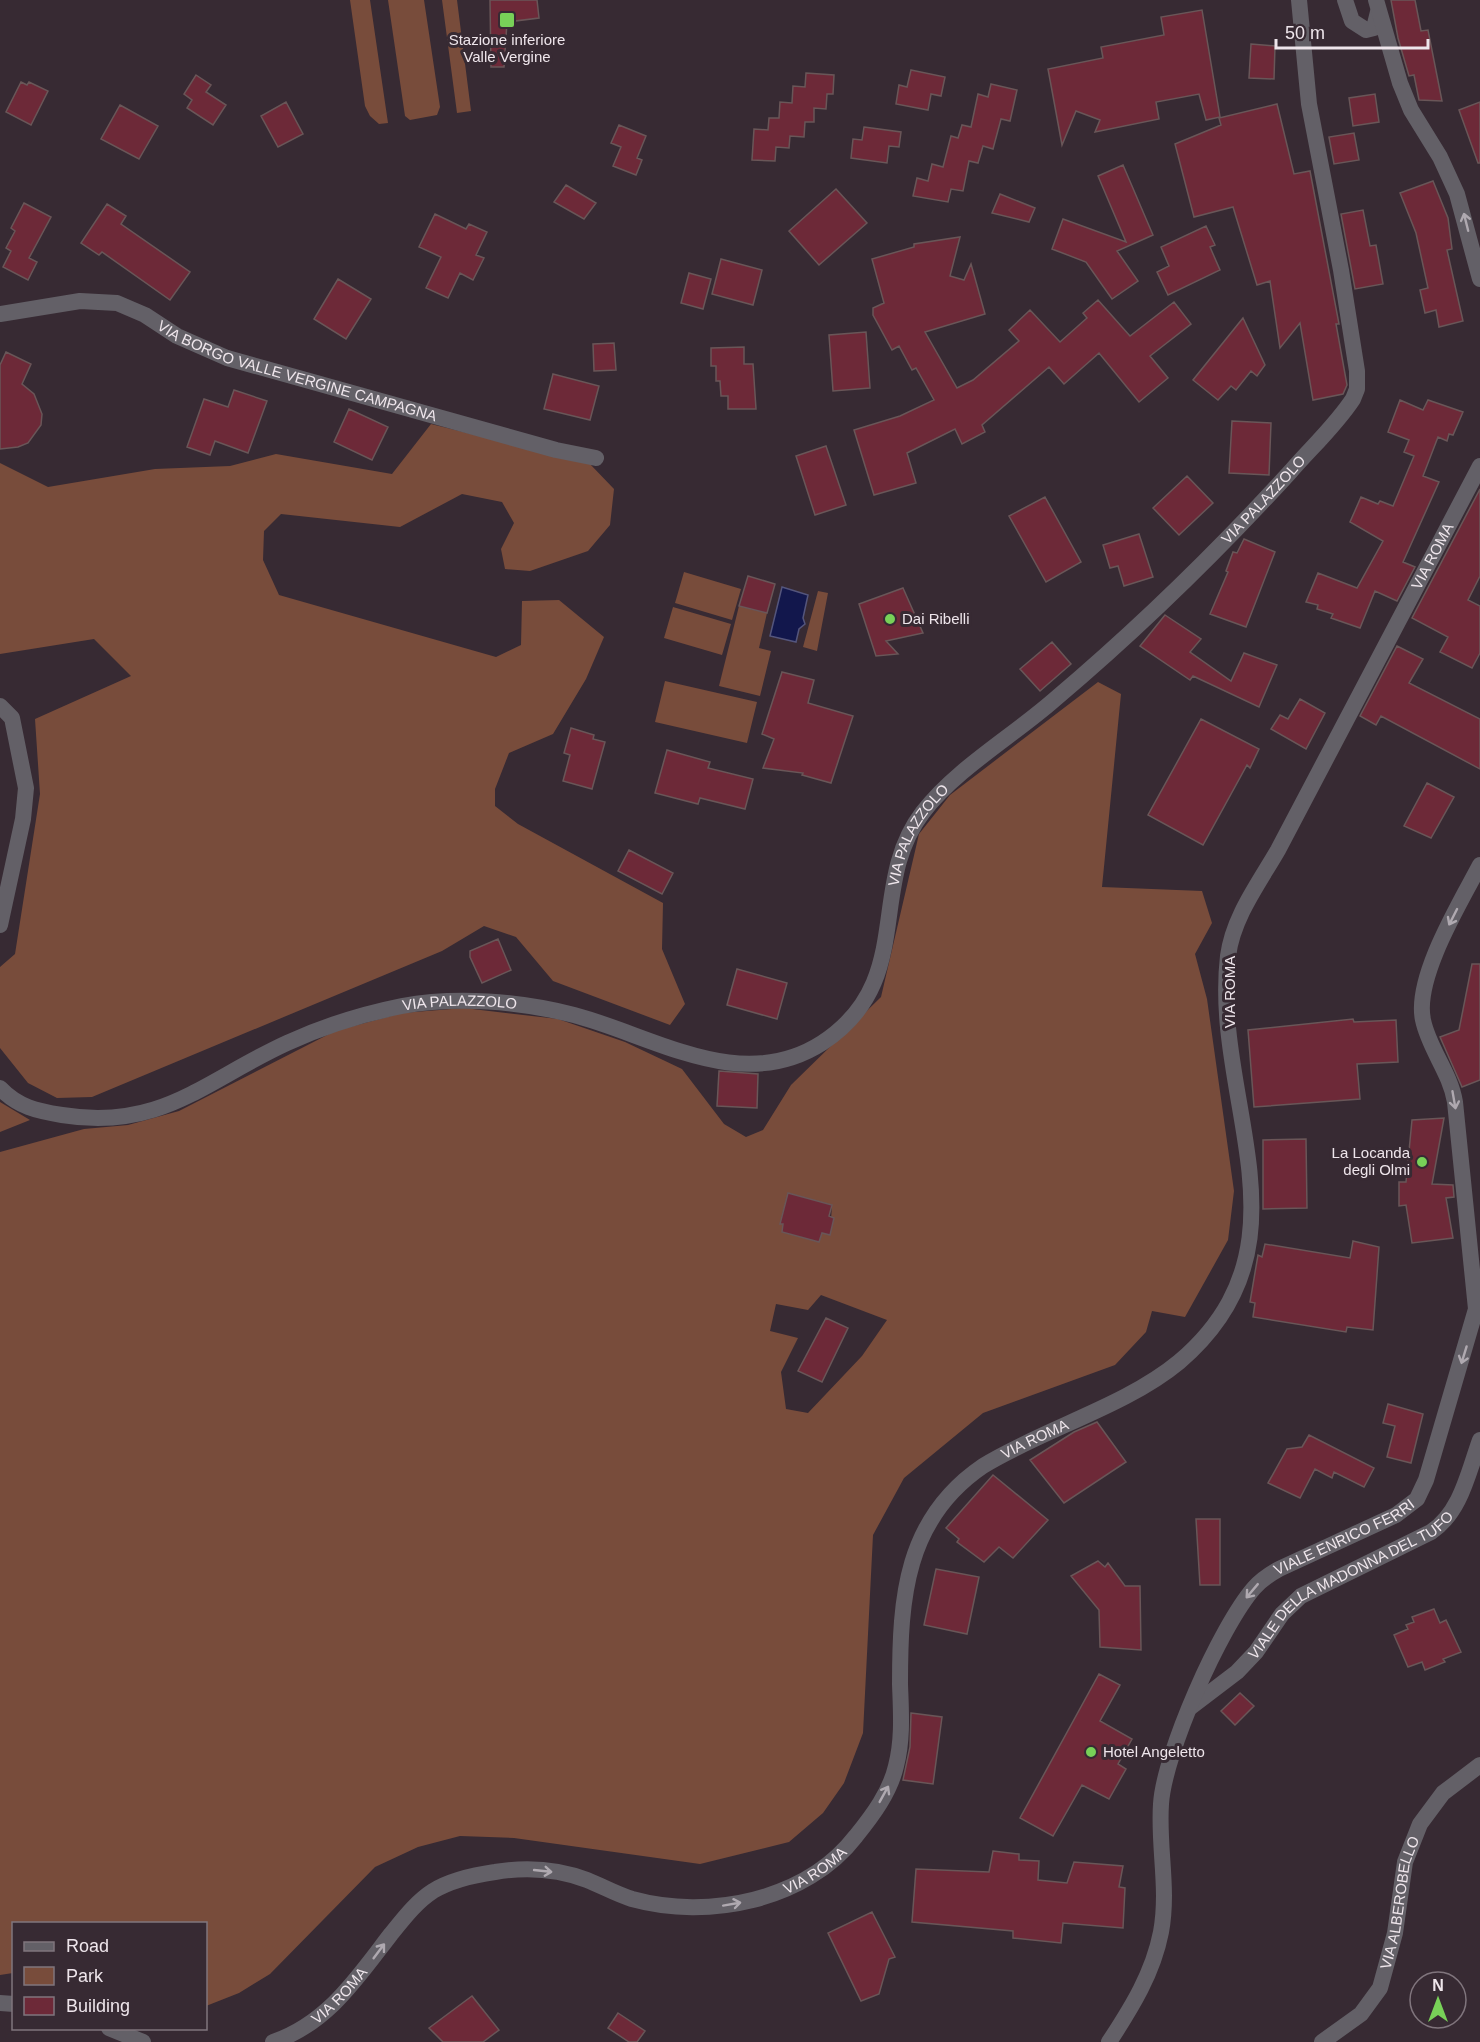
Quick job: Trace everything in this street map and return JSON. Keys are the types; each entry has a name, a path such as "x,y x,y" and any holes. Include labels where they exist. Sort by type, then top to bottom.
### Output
{"street":[{"name":"VIA PALAZZOLO","path":"0,1088 13,1100 28,1108 71,1117 115,1118 160,1109 194,1095 277,1048 309,1034 367,1014 428,1002 496,1003 562,1012 612,1026 694,1057 723,1063 779,1061 810,1050 836,1032 863,1005 876,979 885,951 899,866 910,834 920,815 960,776 1053,701 1155,610 1270,494 1353,399 1357,388 1357,371 1341,270 1309,104 1299,0"},
{"path":"1345,0 1352,21 1366,30 1374,28 1377,6"},
{"path":"1377,6 1395,72 1408,102 1440,157 1457,194 1480,279"},
{"name":"VIA BORGO VALLE VERGINE CAMPAGNA","path":"0,314 80,301 117,303 146,315 177,336 227,358 556,450 596,458"},
{"name":"VIA ROMA","path":"273,2042 300,2031 329,2010 351,1986 410,1910 431,1892 447,1884 499,1871 539,1870 586,1880 632,1899 682,1906 719,1906 760,1897 809,1877 839,1855 857,1836 883,1798 896,1767 901,1737 901,1638 905,1585 913,1555 930,1522 959,1485 983,1466 1166,1372 1212,1328 1235,1292 1249,1244 1253,1200 1228,1006 1228,965 1233,934 1480,466"},
{"path":"0,706 7,710 15,726 23,764 26,796 0,925"},
{"name":"VIALE ENRICO FERRI","path":"1109,2042 1137,1999 1158,1944 1165,1899 1162,1794 1168,1769 1191,1707 1220,1642 1255,1586 1279,1569 1396,1515 1412,1505 1424,1487 1472,1330 1477,1297 1455,1101 1451,1084 1427,1033 1422,1005 1436,952 1480,866"},
{"name":"VIALE DELLA MADONNA DEL TUFO","path":"1191,1707 1238,1672 1256,1652 1282,1614 1307,1592 1431,1532 1443,1523 1456,1506 1480,1440"},
{"name":"VIA ALBEROBELLO","path":"1322,2042 1361,2014 1380,1988 1395,1933 1405,1862 1420,1824 1443,1793 1480,1765"},
{"path":"114,2030 143,2042"}],"green space":[{"path":"350,0 370,0 388,123 379,124 370,116 365,106"},
{"path":"388,0 424,0 440,107 437,115 410,120 405,116"},
{"path":"442,0 457,0 471,111 457,113"},
{"path":"431,424 589,463 614,489 610,525 588,551 530,571 505,569 501,549 514,523 502,502 462,494 400,527 281,514 264,531 263,560 279,595 496,657 521,645 522,601 559,600 604,637 586,679 553,734 509,753 495,789 495,806 518,824 663,903 662,949 685,1004 670,1025 553,981 516,937 484,926 442,951 92,1097 57,1098 28,1083 0,1048 0,967 15,954 40,794 35,719 131,676 94,639 0,654 0,463 48,487 155,469 230,466 276,454 392,474"},
{"path":"684,572 741,589 732,620 675,603"},
{"path":"818,591 828,593 817,651 803,647"},
{"path":"739,606 767,613 759,648 771,651 760,696 719,686"},
{"path":"673,607 731,624 722,655 664,638"},
{"path":"665,681 757,702 747,743 655,722"},
{"path":"1098,682 1121,694 1102,887 1202,891 1212,923 1195,954 1207,999 1234,1191 1228,1240 1185,1317 1152,1311 1146,1332 1115,1365 983,1413 904,1478 873,1535 863,1733 844,1783 823,1813 789,1842 700,1864 514,1838 460,1836 418,1847 375,1867 270,1974 239,1993 207,2006 207,1922 12,1922 12,1973 0,1975 0,1152 84,1129 128,1125 179,1111 335,1031 402,1013 464,1008 558,1019 625,1042 682,1069 724,1124 746,1137 763,1130 791,1085 881,997 919,834 950,795","holes":["788,1193 832,1205 830,1235 822,1233 819,1242 782,1232 783,1224 780,1223","821,1295 887,1320 862,1356 808,1413 786,1409 781,1372 798,1338 770,1331 776,1304 808,1310"]},
{"path":"0,1102 30,1120 0,1132"}],"shaded area":[{"path":"782,587 808,595 803,618 805,624 799,629 796,642 770,636"}],"building":[{"name":"Stazione inferiore Valle Vergine","path":"490,0 537,0 539,18 507,22 504,67 491,67"},
{"path":"1391,0 1415,0 1421,31 1428,30 1442,101 1419,100 1414,75 1409,76 1398,38"},
{"path":"1202,10 1220,117 1206,120 1199,94 1156,102 1159,119 1095,132 1100,120 1076,111 1062,145 1048,69 1103,58 1101,47 1164,35 1161,17"},
{"path":"1251,44 1275,46 1274,79 1249,78"},
{"path":"911,70 945,77 941,96 931,94 928,110 896,104 899,85 907,87"},
{"path":"806,73 834,75 833,94 827,94 826,109 814,108 814,122 805,122 804,137 790,136 789,148 776,147 775,161 752,160 754,129 768,130 769,118 779,118 780,102 792,103 793,86 805,87"},
{"path":"196,75 211,85 206,92 226,105 213,125 187,108 192,100 184,94"},
{"path":"21,82 27,85 29,82 48,91 31,125 6,112"},
{"path":"991,84 1017,90 1010,121 1001,119 993,149 983,146 978,163 969,161 963,191 951,189 948,202 913,196 917,178 928,181 932,164 943,167 951,136 958,138 962,125 971,127 978,94 988,97"},
{"path":"1375,94 1379,122 1353,126 1349,98"},
{"path":"286,102 303,134 278,147 261,116"},
{"path":"1480,102 1480,163 1478,163 1459,110"},
{"path":"1277,104 1294,174 1310,171 1339,324 1336,324 1347,385 1343,394 1313,400 1300,323 1280,348 1270,281 1257,285 1233,207 1194,217 1175,144 1221,125 1219,118"},
{"path":"120,105 158,126 139,159 101,139"},
{"path":"619,125 646,136 637,158 642,160 636,175 613,166 621,147 611,143"},
{"path":"864,127 901,132 899,147 889,146 887,163 851,158 853,139 862,140"},
{"path":"1354,133 1359,160 1334,164 1329,137"},
{"path":"1123,165 1153,235 1117,251 1138,281 1112,299 1086,262 1052,249 1063,219 1126,242 1098,176"},
{"path":"1433,181 1448,218 1452,249 1447,250 1463,321 1439,327 1436,310 1425,313 1420,290 1428,288 1416,233 1400,193"},
{"path":"566,185 596,203 584,219 554,202"},
{"path":"836,189 867,223 819,265 789,231"},
{"path":"1000,194 1035,208 1029,222 992,213"},
{"path":"24,203 51,217 29,258 37,262 28,280 3,267 11,251 6,248 15,231 11,228"},
{"path":"107,204 126,216 121,224 190,272 170,300 102,252 99,255 81,243"},
{"path":"1363,210 1370,246 1376,245 1383,284 1355,289 1341,214"},
{"path":"435,214 466,229 469,224 487,232 476,255 484,258 473,280 460,273 448,298 426,288 441,257 419,247"},
{"path":"1206,226 1215,245 1210,247 1220,270 1168,295 1157,272 1169,266 1161,247"},
{"path":"960,237 950,276 964,280 971,264 985,314 925,332 957,388 973,380 1019,341 1009,330 1030,310 1060,342 1087,318 1083,313 1098,300 1130,336 1174,302 1191,324 1150,356 1168,378 1139,402 1099,353 1064,384 1049,367 982,425 985,432 962,444 955,429 907,453 916,483 874,495 854,430 900,416 934,400 916,368 912,370 899,346 892,350 873,315 873,308 884,303 872,259 914,247 914,244"},
{"path":"721,259 762,270 753,305 712,294"},
{"path":"689,273 711,279 703,309 681,303"},
{"path":"338,279 371,299 346,339 314,319"},
{"path":"1243,318 1265,365 1257,376 1251,371 1236,390 1231,386 1218,400 1193,380"},
{"path":"866,332 870,388 833,391 829,335"},
{"path":"614,343 616,370 594,371 593,344"},
{"path":"744,347 744,364 753,364 756,409 728,409 728,396 721,396 720,381 716,381 716,366 711,366 711,348"},
{"path":"6,352 31,364 22,384 34,394 42,414 41,425 28,443 18,447 0,449 0,365"},
{"path":"553,374 599,386 590,420 544,409"},
{"path":"234,390 267,401 248,453 215,441 210,455 187,447 204,399 228,407"},
{"path":"1400,400 1423,410 1428,400 1463,412 1453,435 1449,434 1447,441 1438,437 1423,476 1439,482 1403,562 1415,567 1397,601 1375,591 1360,628 1331,618 1333,614 1317,609 1318,605 1306,602 1318,573 1357,588 1383,541 1350,522 1361,497 1378,504 1380,501 1393,506 1414,456 1404,452 1409,440 1388,432"},
{"path":"349,409 388,427 372,460 334,442"},
{"path":"1232,421 1271,423 1269,475 1229,473"},
{"path":"826,446 846,505 815,515 796,456"},
{"path":"1187,476 1213,503 1179,535 1153,508"},
{"path":"1480,489 1480,576 1468,600 1480,606 1480,653 1472,668 1440,652 1448,637 1412,618"},
{"path":"1045,497 1081,562 1046,582 1009,516"},
{"path":"1139,534 1153,577 1124,586 1118,566 1110,568 1103,545"},
{"path":"1244,539 1275,552 1246,627 1210,614 1228,572 1226,571 1233,552 1237,553"},
{"path":"748,576 775,584 767,613 739,606"},
{"name":"Dai Ribelli","path":"903,588 923,633 886,641 898,654 876,656 859,604"},
{"path":"1165,615 1201,639 1190,652 1231,681 1244,653 1277,665 1259,707 1193,676 1190,680 1140,646"},
{"path":"1052,642 1071,664 1040,691 1020,669"},
{"path":"1397,646 1423,659 1409,683 1480,719 1480,769 1381,716 1376,725 1360,716"},
{"path":"782,672 814,680 808,703 853,716 831,783 802,775 803,773 763,768 774,739 762,734"},
{"path":"1300,699 1325,713 1306,749 1271,729 1280,715 1288,719"},
{"path":"1201,719 1259,749 1250,768 1247,765 1203,845 1148,815"},
{"path":"571,728 594,735 593,739 605,742 592,789 563,781 570,755 564,753"},
{"path":"667,750 710,762 708,768 753,779 745,809 700,798 698,804 655,793"},
{"path":"1427,783 1454,797 1431,838 1404,826"},
{"path":"629,850 673,873 662,894 618,871"},
{"path":"498,939 511,970 482,983 470,957 470,951"},
{"path":"1472,964 1480,964 1480,1080 1462,1087 1440,1037 1459,1030"},
{"path":"737,969 787,983 777,1019 727,1005"},
{"path":"1353,1019 1354,1022 1396,1020 1398,1062 1357,1064 1360,1099 1254,1107 1248,1030"},
{"path":"719,1071 758,1074 757,1108 717,1106"},
{"path":"1444,1118 1432,1184 1453,1185 1454,1197 1446,1198 1453,1238 1412,1243 1406,1205 1399,1206 1399,1182 1406,1182 1412,1120"},
{"path":"1306,1139 1307,1208 1263,1209 1263,1140"},
{"path":"788,1193 832,1205 829,1216 834,1218 830,1235 822,1233 819,1242 782,1232 783,1224 780,1224"},
{"path":"1353,1241 1379,1247 1373,1330 1347,1327 1346,1332 1253,1317 1255,1303 1250,1302 1258,1255 1262,1257 1265,1244 1350,1258"},
{"path":"826,1318 848,1328 822,1382 798,1371"},
{"path":"1388,1404 1423,1414 1411,1463 1387,1457 1395,1426 1383,1423"},
{"path":"1097,1422 1126,1462 1064,1503 1030,1460 1074,1432"},
{"path":"1309,1435 1374,1468 1364,1487 1334,1472 1332,1478 1315,1469 1300,1498 1268,1483 1287,1449 1302,1447"},
{"path":"993,1475 1048,1520 1013,1558 999,1547 984,1562 957,1542 959,1539 946,1528"},
{"path":"1196,1519 1220,1519 1220,1585 1200,1585"},
{"path":"1098,1561 1105,1567 1108,1563 1125,1586 1140,1586 1141,1650 1100,1647 1099,1610 1071,1576"},
{"path":"936,1569 979,1577 967,1634 924,1625"},
{"path":"1434,1609 1440,1623 1446,1620 1461,1652 1425,1670 1422,1662 1408,1667 1394,1635 1408,1629 1406,1625 1414,1622 1412,1617"},
{"name":"Hotel Angeletto","path":"1099,1674 1120,1685 1100,1721 1132,1739 1118,1764 1126,1769 1109,1799 1082,1785 1053,1836 1020,1818"},
{"path":"1240,1693 1254,1706 1235,1725 1221,1711"},
{"path":"911,1713 942,1717 933,1784 903,1780 910,1747"},
{"path":"993,1851 1019,1854 1019,1860 1039,1861 1038,1880 1067,1883 1074,1862 1123,1866 1119,1887 1125,1888 1123,1928 1063,1923 1061,1943 1013,1938 1013,1931 912,1922 916,1869 989,1872"},
{"path":"872,1912 895,1957 889,1959 879,1994 861,2001 828,1933"},
{"path":"472,1996 499,2030 483,2042 443,2042 429,2028"},
{"path":"618,2013 645,2031 637,2042 629,2042 608,2028"}],"place":[{"name":"Stazione inferiore Valle Vergine","path":"507,20"},
{"name":"Dai Ribelli","path":"890,619"},
{"name":"La Locanda degli Olmi","path":"1422,1162"},
{"name":"Hotel Angeletto","path":"1091,1752"}]}
